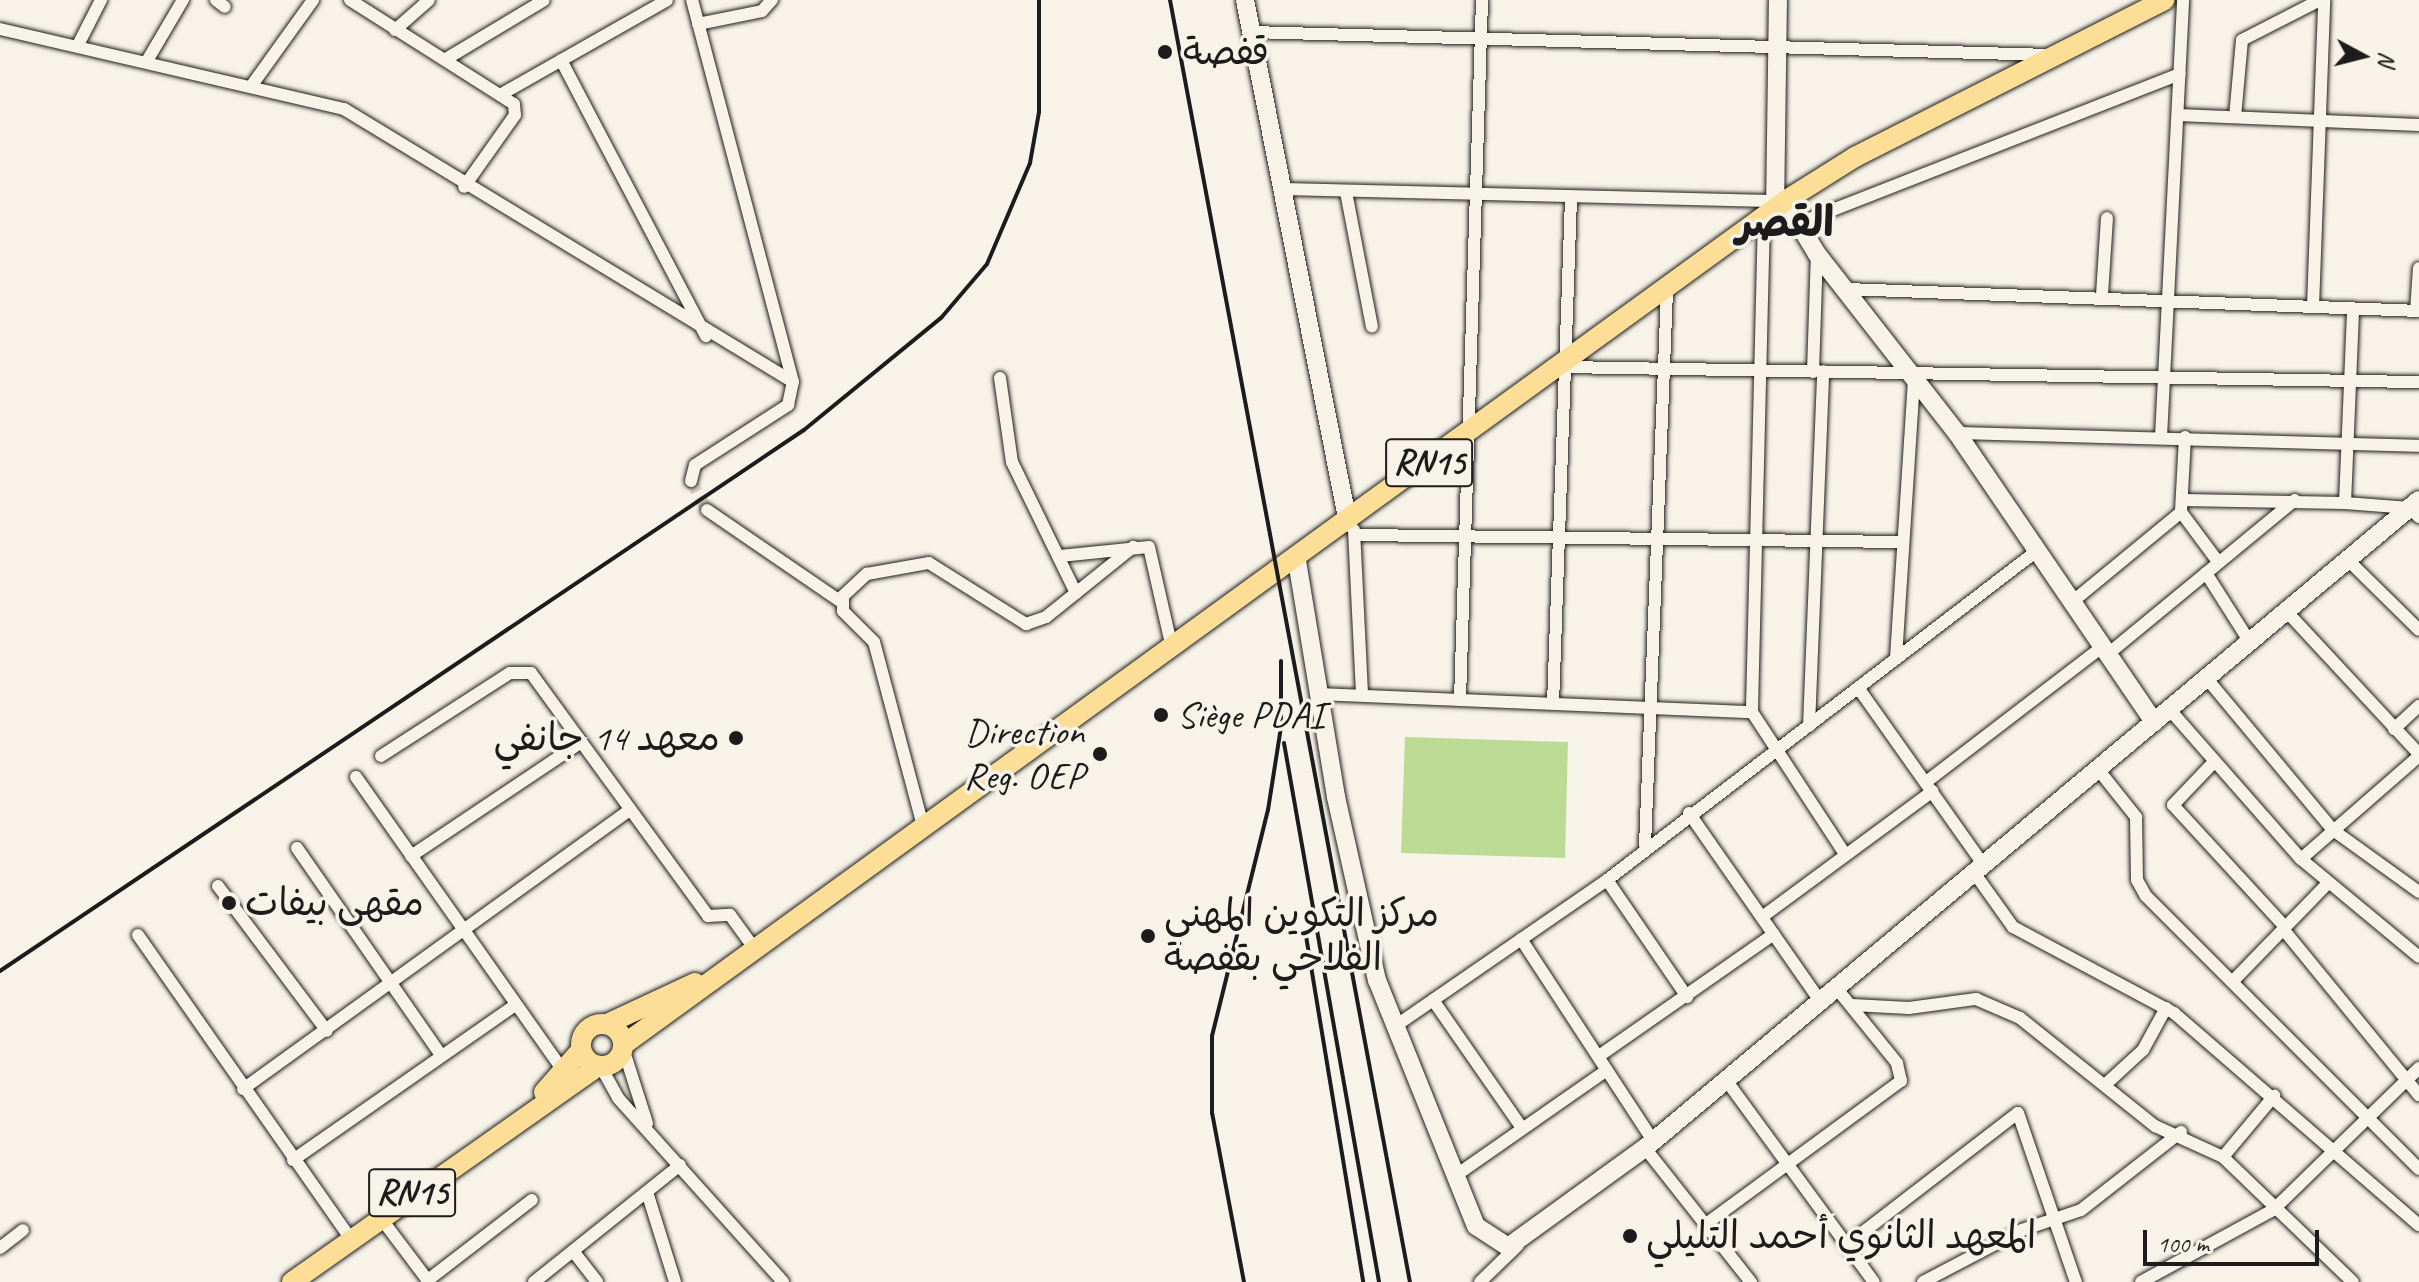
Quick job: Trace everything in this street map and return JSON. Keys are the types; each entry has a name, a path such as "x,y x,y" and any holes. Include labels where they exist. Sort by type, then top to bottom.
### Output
{"main road":[{"name":"RN15","path":"292,1282 534,1105 600,1067 616,1062 623,1046 720,972 1172,648 1297,561 1354,529 1466,436 1774,208 2049,55 2165,0"},
{"name":"RN15","path":"534,1105 581,1050 589,1028 607,1024 720,972"},
{"path":"607,1024 623,1046"},
{"path":"581,1050 600,1067"}],"street":[{"path":"78,45 101,0"},
{"path":"147,61 183,0"},
{"path":"252,85 313,0"},
{"path":"395,30 429,0"},
{"path":"446,59 544,0"},
{"path":"500,95 667,0"},
{"path":"691,481 695,465 788,405 793,382 692,0"},
{"path":"698,24 762,11 772,0"},
{"path":"1245,0 1280,189 1354,529 1362,693"},
{"path":"1460,700 1462,537 1482,0"},
{"path":"1778,0 1774,208 1762,371 1752,712 1773,754 1845,854"},
{"path":"2161,437 2183,0"},
{"path":"2235,117 2242,40 2322,0 2313,307"},
{"path":"359,3 395,30 500,95 515,115 464,187"},
{"path":"0,29 252,85 344,109 706,336 793,382"},
{"path":"1251,32 2049,55"},
{"path":"561,60 706,336"},
{"path":"1797,224 2180,74"},
{"path":"2178,115 2419,125"},
{"path":"1280,189 1774,208 1797,224 1957,433 2154,722"},
{"path":"1346,192 1372,327"},
{"path":"1553,704 1571,199"},
{"path":"2102,295 2107,218"},
{"path":"1809,726 1817,539 1817,254"},
{"path":"1847,289 2168,297 2418,311 2419,268"},
{"path":"1645,846 1667,290"},
{"path":"2345,503 2353,309"},
{"path":"1564,364 1818,372 2164,373 2419,382"},
{"path":"1896,658 1911,372"},
{"path":"1000,378 1012,462 1076,593"},
{"path":"1957,433 2185,437 2419,446"},
{"path":"2185,437 2182,506 2216,559"},
{"path":"2072,602 2182,506 2295,500 2416,508"},
{"path":"1762,917 2206,573 2216,559 2295,500"},
{"path":"1480,1282 1518,1244 1649,1144 2097,768 2416,508"},
{"path":"707,510 840,601 874,642 923,826"},
{"path":"1354,529 1462,537 1901,542"},
{"path":"1060,556 1133,547 1154,553 1172,648"},
{"path":"840,601 867,574 910,562 949,572 1026,624 1076,593 1133,547"},
{"path":"1394,1027 1607,880 1645,846 1773,754 2038,550"},
{"path":"1297,561 1360,921 1394,1027 1484,1238 1518,1244"},
{"path":"2349,561 2419,630"},
{"path":"2206,573 2251,644"},
{"path":"2288,613 2419,755 2301,859"},
{"path":"381,756 510,673 531,673 708,916 730,915 754,948"},
{"path":"2208,680 2333,830 2419,892"},
{"path":"1859,689 1929,786 2013,927 2166,1008 2274,1096 2419,1225"},
{"path":"1318,694 1362,693 1649,710 1752,712"},
{"path":"2394,729 2419,706"},
{"path":"2170,710 2213,763 2301,859 2419,957"},
{"path":"411,856 581,742"},
{"path":"2213,763 2173,805 2284,928 2419,1095"},
{"path":"2097,768 2136,817 2140,889 2419,1169"},
{"path":"356,777 514,1006 563,1070"},
{"path":"243,1089 630,810"},
{"path":"1689,813 1821,1002"},
{"path":"297,848 394,983 441,1055"},
{"path":"1607,880 1687,997"},
{"path":"2234,980 2328,883"},
{"path":"218,886 327,1031"},
{"path":"1599,1056 1774,934"},
{"path":"138,935 351,1239"},
{"path":"1521,939 1599,1056 1649,1144 1751,1282"},
{"path":"1706,1224 1901,1081 1897,1063 1837,989"},
{"path":"1852,1005 1909,1008 1976,999 2020,1018 2155,1126 2181,1132 2223,1157 2273,1210 2349,1281"},
{"path":"1433,1000 1522,1128"},
{"path":"293,1160 514,1006"},
{"path":"2106,1084 2143,1050 2166,1008"},
{"path":"623,1046 652,1133"},
{"path":"600,1067 652,1133 783,1282"},
{"path":"2141,1282 2273,1210 2419,1068"},
{"path":"1455,1176 1607,1070"},
{"path":"1726,1080 1791,1163 1874,1282"},
{"path":"2223,1157 2274,1096"},
{"path":"1849,1243 1978,1150 2013,1112 2036,1154 2053,1221 2076,1282"},
{"path":"1923,1282 2114,1189 2181,1132"},
{"path":"534,1282 680,1165"},
{"path":"647,1192 677,1280"},
{"path":"380,1217 426,1281 532,1200"},
{"path":"0,1248 23,1230"},
{"path":"573,1251 597,1282"}],"green space":[{"path":"1405,737 1568,742 1565,858 1401,853"}],"tunnel":[{"path":"691,481 707,510"}],"railway":[{"path":"0,971 804,430 941,318 987,264 1030,163 1039,112 1039,0"},
{"path":"1170,0 1410,1282"},
{"path":"1244,1282 1212,1113 1212,1036 1268,810 1281,727 1281,661"},
{"path":"1284,743 1379,1282"},
{"path":"1305,930 1363,1282"}],"place":[{"name":"قفصة","path":"1165,52"},
{"name":"Siège PDAI","path":"1161,715"},
{"name":"معهد 14 جانفي","path":"736,738"},
{"name":"Direction Reg. OEP","path":"1100,754"},
{"name":"مقهى بيفات","path":"229,903"},
{"name":"مركز التكوين المهني الفلاحي بقفصة","path":"1148,936"},
{"name":"المعهد الثانوي أحمد التليلي","path":"1630,1236"}],"district":[{"name":"القصر","path":"1785,223"}]}
